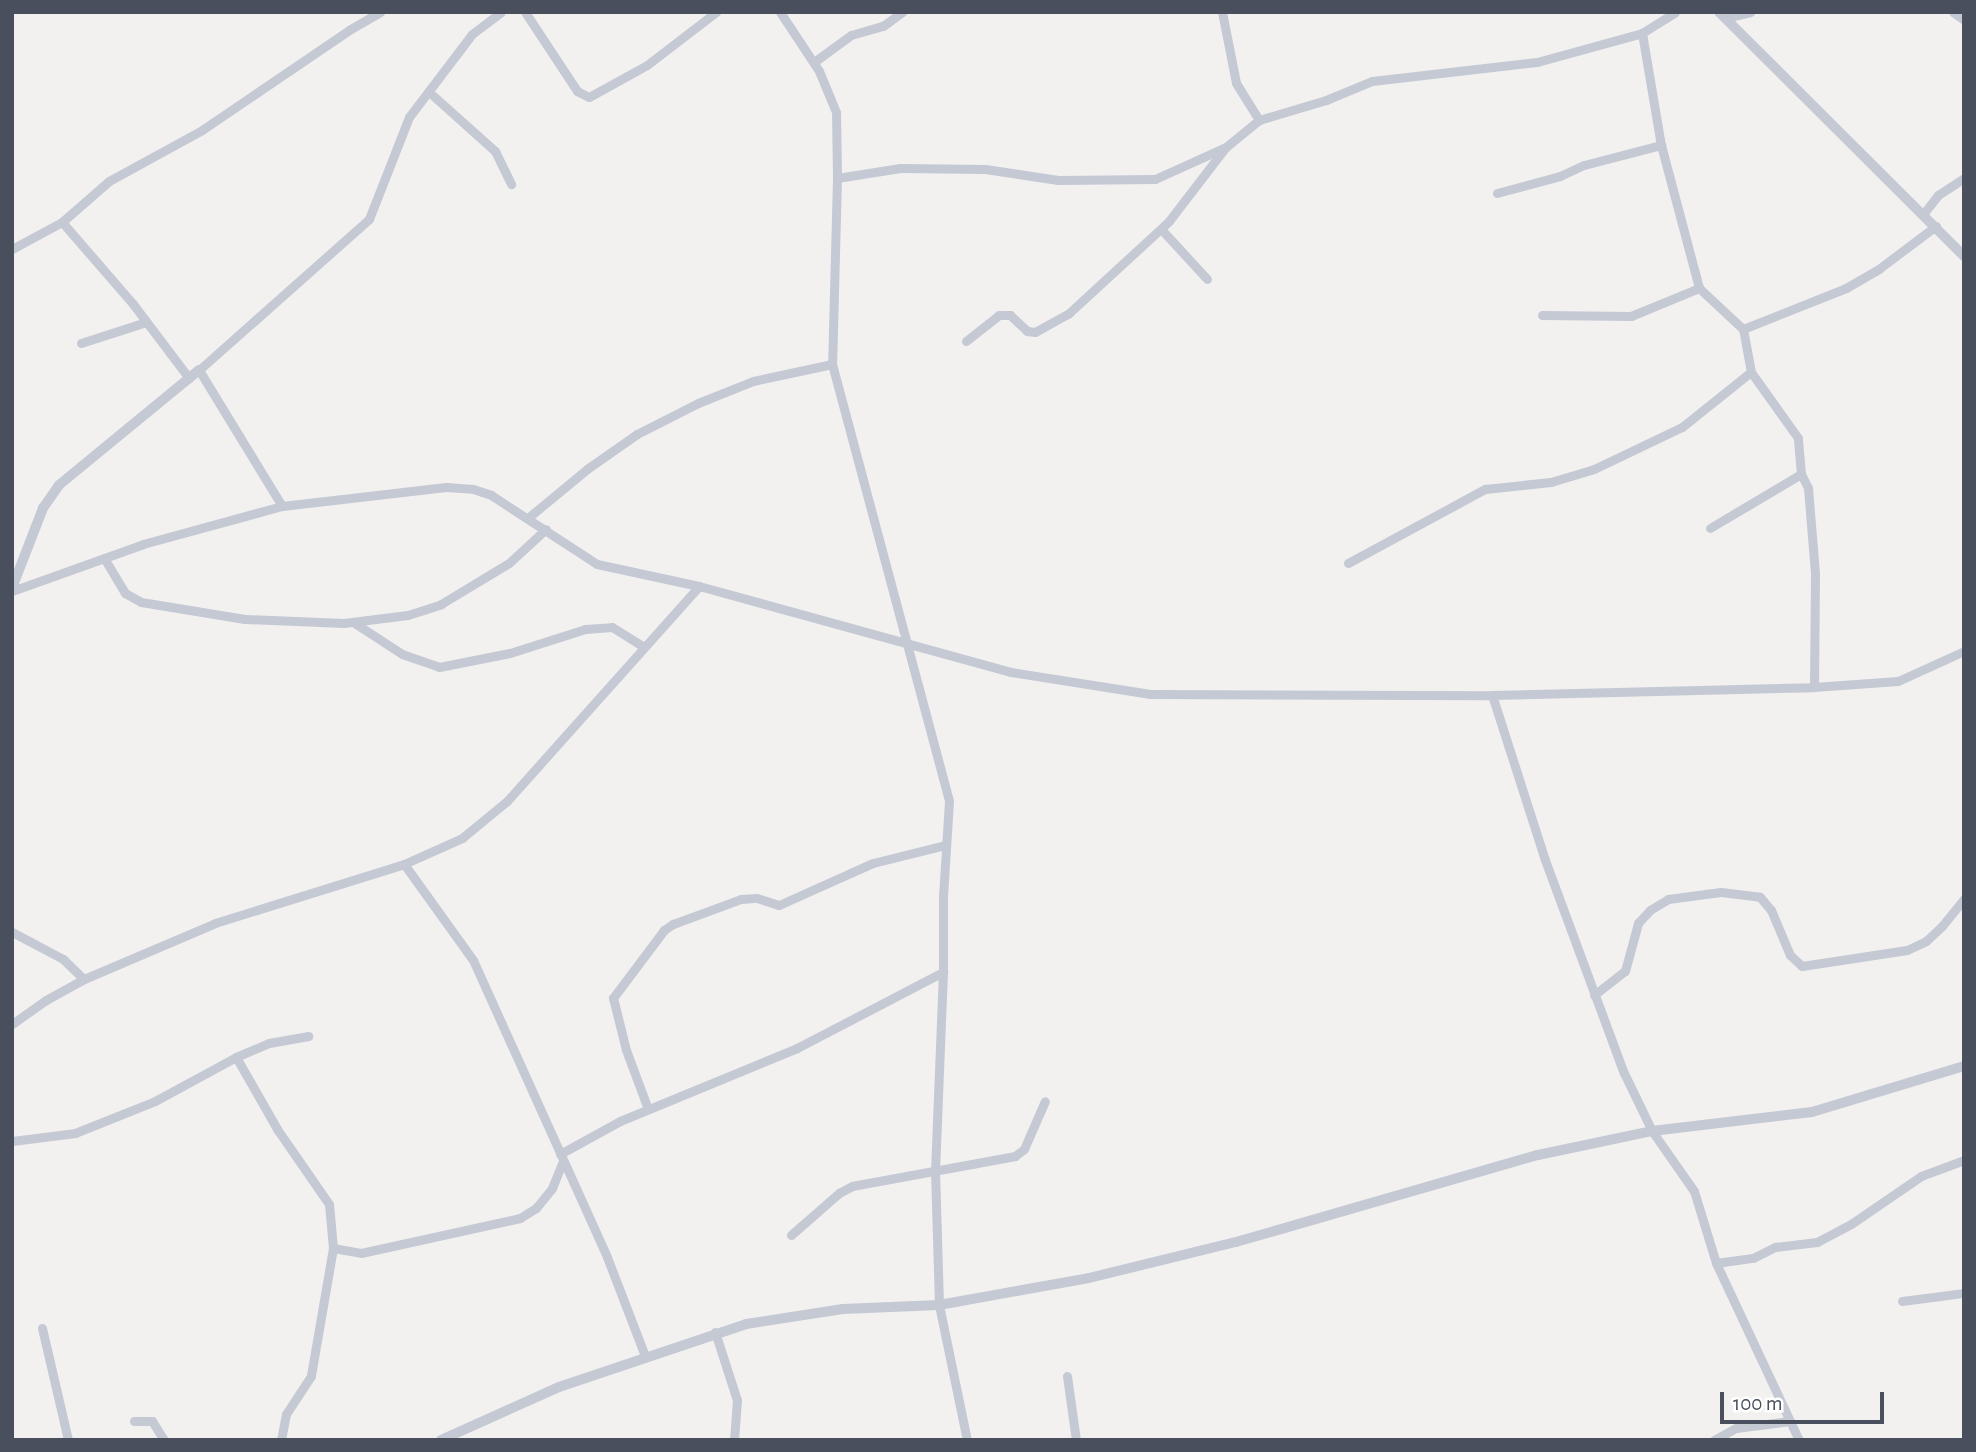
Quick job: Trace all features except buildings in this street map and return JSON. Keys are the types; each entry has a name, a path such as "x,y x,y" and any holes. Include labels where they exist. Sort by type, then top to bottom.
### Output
{"street":[{"path":"12,249 62,222 109,181 202,130 349,30 380,12"},
{"path":"12,589 39,518 59,485 199,370 369,219 409,117 472,34 501,12"},
{"path":"525,12 577,91 589,97 647,65 716,12"},
{"path":"780,12 814,62 836,112 832,365 949,801 935,1170 939,1305 967,1440"},
{"path":"814,62 851,35 883,26 902,12"},
{"path":"1222,12 1236,83 1259,120"},
{"path":"966,341 999,315 1010,315 1027,331 1035,332 1068,314 1161,229 1226,147 1259,120 1326,100 1373,81 1537,62 1642,33 1675,12"},
{"path":"1722,15 1750,12"},
{"path":"1953,12 1964,20"},
{"path":"1722,15 1924,213 1964,256"},
{"path":"1642,33 1661,145 1699,288 1743,329 1751,372 1798,438 1801,474 1808,488 1815,574 1814,687"},
{"path":"429,92 495,151 511,184"},
{"path":"1497,193 1560,176 1584,165 1661,145"},
{"path":"837,178 900,168 985,169 1058,180 1155,179 1226,147"},
{"path":"1924,213 1938,195 1964,178"},
{"path":"62,222 146,321 189,378"},
{"path":"1743,329 1846,288 1880,268 1936,226"},
{"path":"1161,229 1206,279"},
{"path":"1542,315 1631,316 1699,288"},
{"path":"81,343 146,321"},
{"path":"529,517 587,469 638,434 698,403 753,381 832,365"},
{"path":"199,370 282,506"},
{"path":"1348,563 1485,489 1551,482 1594,469 1682,427 1751,372"},
{"path":"1710,528 1801,474"},
{"path":"12,589 104,558 282,506 446,487 473,489 491,495 529,517 597,564 699,586 1011,672 1150,694 1492,695 1814,687 1898,681 1964,651"},
{"path":"104,558 125,593 141,603 245,620 353,622 408,615 441,604 509,563 546,529"},
{"path":"12,1024 46,1000 84,979 215,923 404,864 462,838 507,801 699,586"},
{"path":"353,622 402,654 439,667 510,653 584,629 612,627 644,648"},
{"path":"1492,695 1541,846 1624,1073 1652,1131 1694,1191 1716,1263 1799,1440"},
{"path":"648,1109 626,1050 613,998 664,930 741,899 757,898 779,905 873,863 946,845"},
{"path":"404,864 473,960 607,1257 645,1356"},
{"path":"1594,995 1625,971 1638,923 1650,910 1668,899 1721,892 1760,897 1771,910 1790,955 1802,966 1907,950 1934,933 1964,899"},
{"path":"12,932 63,960 84,979"},
{"path":"333,1248 360,1253 520,1218 537,1208 552,1188 562,1158 620,1121 797,1048 943,972"},
{"path":"12,1141 75,1133 155,1101 236,1057 270,1043 308,1036"},
{"path":"236,1057 277,1129 329,1204 333,1248 311,1376 286,1414 281,1440"},
{"path":"441,1440 559,1387 715,1332 843,1309 939,1305 1089,1278 1236,1242 1538,1155 1652,1131 1811,1111 1964,1066"},
{"path":"791,1235 839,1193 852,1186 1010,1158 1024,1149 1045,1101"},
{"path":"1716,1263 1753,1258 1775,1247 1816,1242 1851,1224 1921,1176 1964,1160"},
{"path":"1902,1301 1964,1293"},
{"path":"42,1328 68,1440"},
{"path":"715,1332 737,1401 734,1440"},
{"path":"1067,1376 1076,1440"},
{"path":"134,1421 152,1421 164,1440"},
{"path":"1714,1440 1736,1428 1790,1421"}]}
